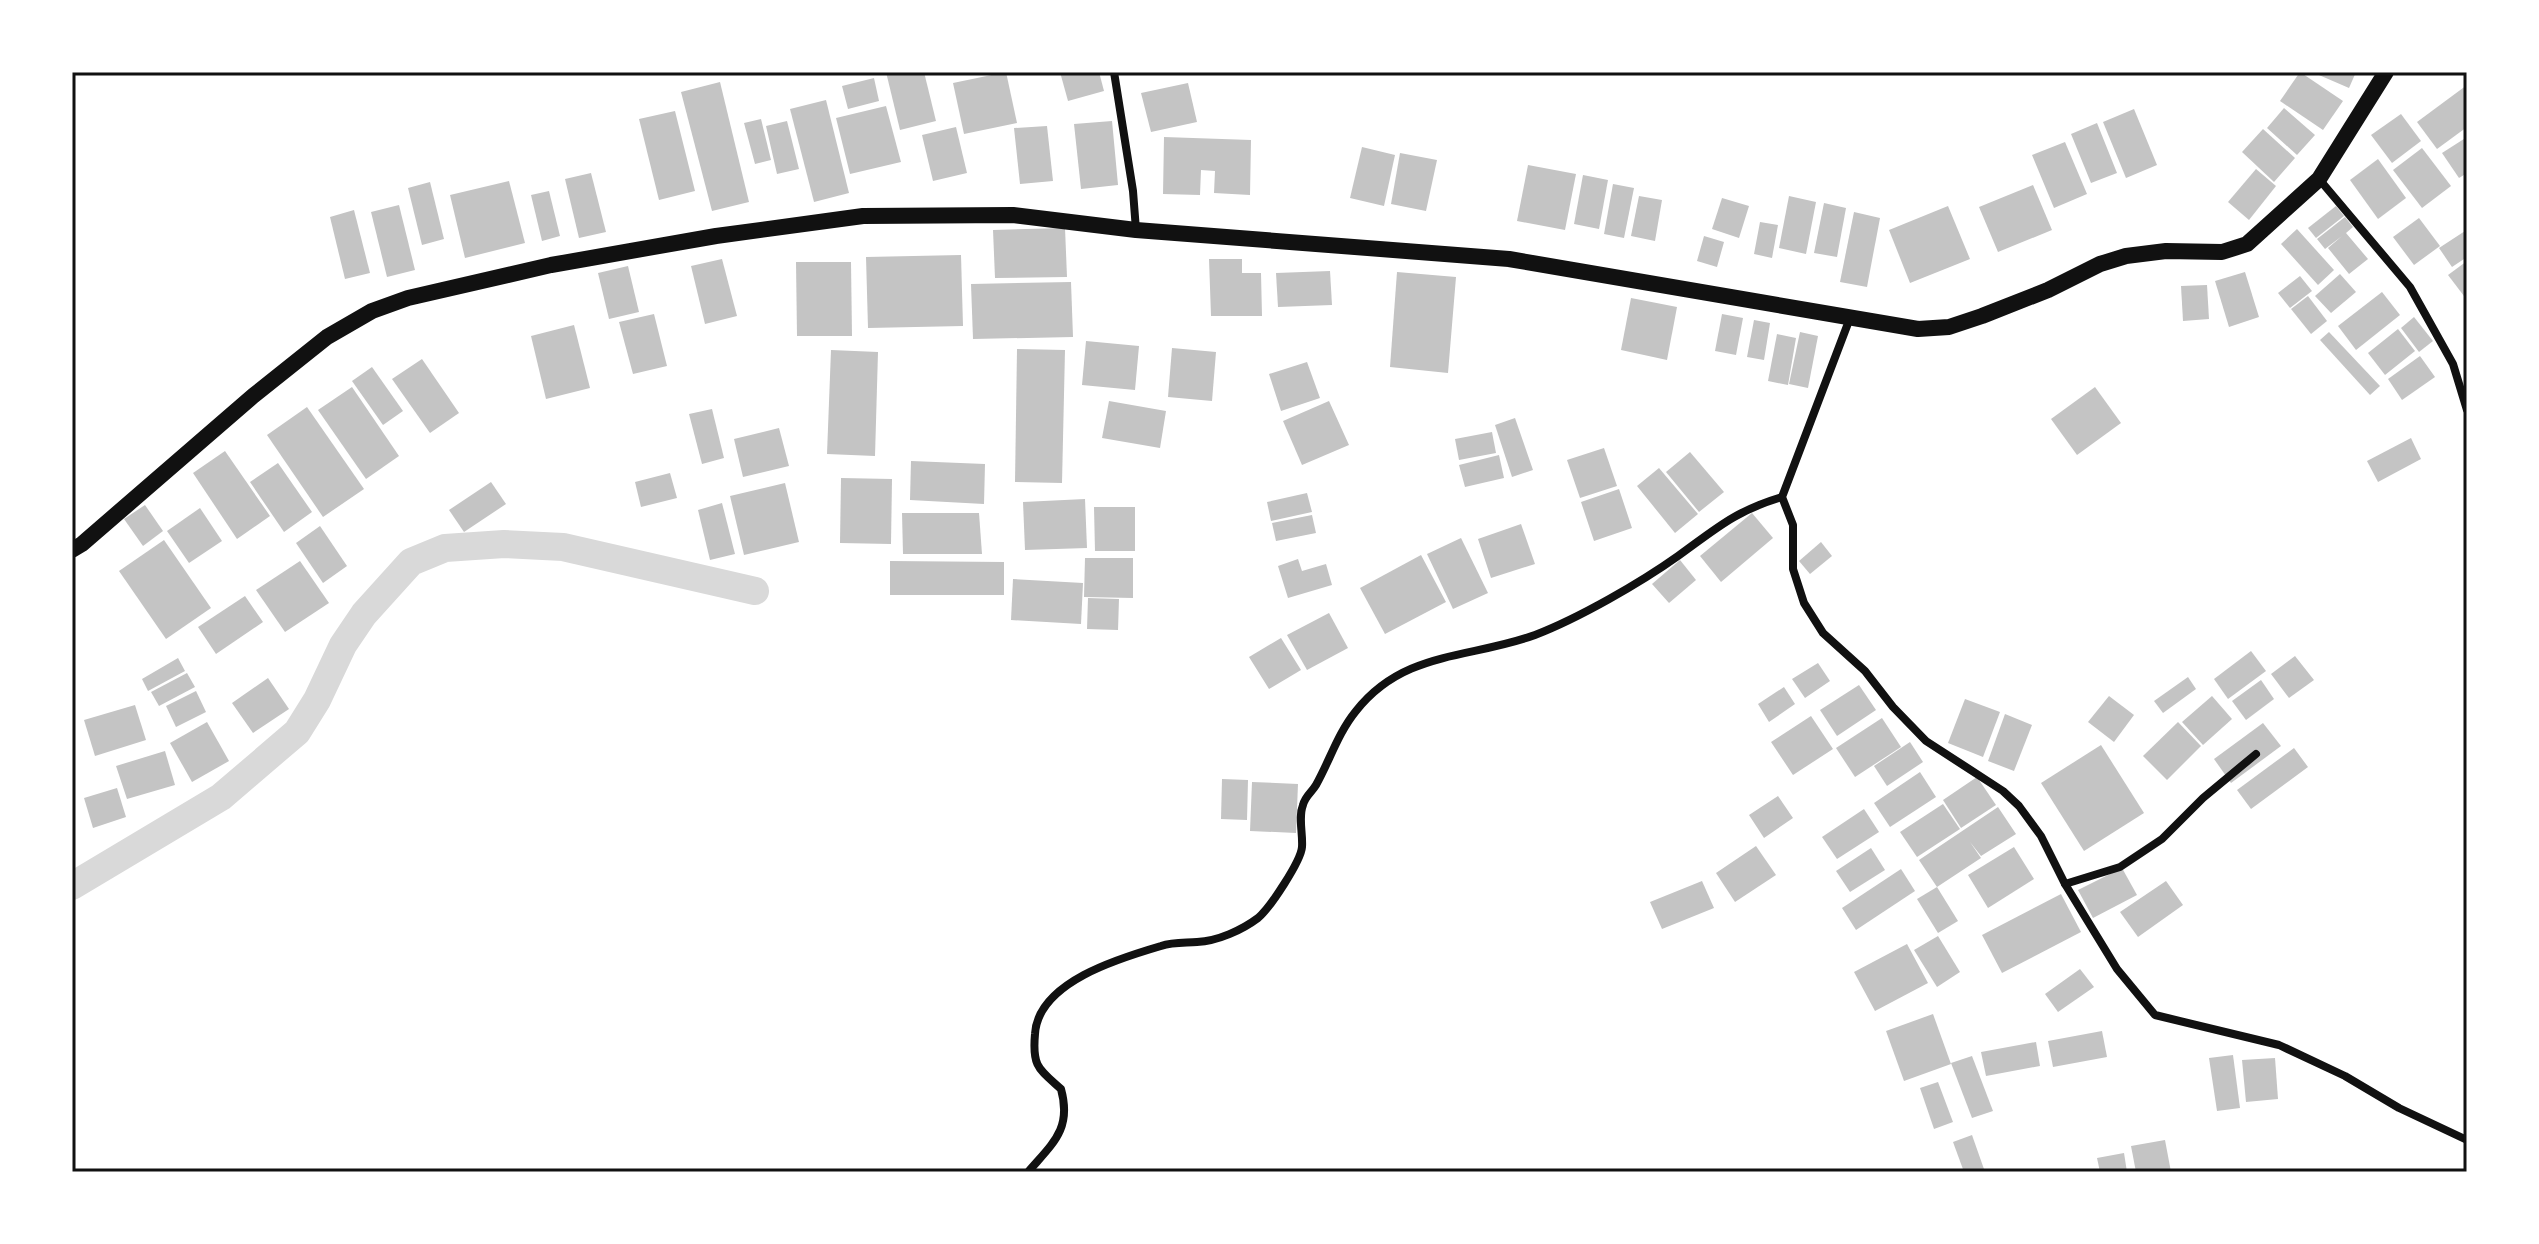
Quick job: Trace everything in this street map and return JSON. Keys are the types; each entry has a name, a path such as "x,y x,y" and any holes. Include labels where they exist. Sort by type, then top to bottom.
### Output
{"main road":[{"path":"72,550 327,337 372,311 408,298 551,265 716,236 863,216 1013,215 1136,230 1509,259 1918,329 1949,327 2048,290 2100,264 2126,256 2166,251 2206,253 2235,250 2247,244 2319,179 2386,72"}],"street":[{"path":"1114,72 1133,191 1136,230"},
{"path":"2319,179 2410,287 2453,364 2467,410"},
{"path":"1850,318 1782,497 1793,525 1793,569 1804,603 1823,633 1865,671 1893,707 1926,741 2003,791 2019,806 2041,836 2065,884 2117,969 2155,1015 2279,1045 2322,1064 2399,1108 2467,1140"},
{"path":"1028,1172 1060,1135 1065,1118 1061,1089 1043,1076 1035,1062 1035,1029 1042,1009 1070,985 1102,965 1163,945 1226,936 1266,911 1298,863 1302,850 1301,807 1306,796 1315,788 1354,712 1372,693 1412,667 1459,652 1501,646 1537,634 1638,582 1750,507 1782,497"},
{"path":"2065,884 2120,867 2162,839 2203,798 2256,754"}],"building":[{"path":"886,72 924,72 936,121 900,130"},
{"path":"1006,72 1017,123 964,134 953,83"},
{"path":"1060,72 1099,72 1104,91 1068,101"},
{"path":"2300,72 2343,101 2323,130 2280,101"},
{"path":"2312,72 2356,72 2349,88"},
{"path":"874,78 879,101 848,109 842,86"},
{"path":"720,82 749,202 712,211 681,92"},
{"path":"1188,83 1197,122 1151,132 1141,93"},
{"path":"2467,85 2467,127 2437,149 2417,122"},
{"path":"826,100 849,193 814,202 790,109"},
{"path":"886,106 901,162 850,174 836,118"},
{"path":"2284,108 2315,135 2297,155 2267,128"},
{"path":"2134,109 2157,165 2126,178 2103,122"},
{"path":"675,111 695,191 659,200 639,119"},
{"path":"2401,114 2421,141 2392,163 2371,135"},
{"path":"761,119 771,160 755,164 744,123"},
{"path":"787,121 799,169 777,174 766,126"},
{"path":"1112,121 1118,185 1081,189 1074,124"},
{"path":"2097,123 2117,173 2091,183 2071,134"},
{"path":"1047,126 1053,181 1020,184 1014,128"},
{"path":"956,127 967,173 933,181 922,135"},
{"path":"2263,129 2295,158 2274,182 2242,152"},
{"path":"1164,137 1251,140 1250,195 1214,193 1215,171 1201,170 1200,195 1163,194"},
{"path":"2467,137 2467,173 2459,178 2442,153"},
{"path":"2065,142 2087,194 2054,208 2032,155"},
{"path":"1362,147 1395,155 1384,206 1350,198"},
{"path":"2422,148 2451,186 2422,208 2393,170"},
{"path":"1400,153 1437,160 1426,211 1391,204"},
{"path":"2378,159 2406,198 2378,219 2350,180"},
{"path":"1528,165 1576,174 1565,230 1517,221"},
{"path":"2256,169 2276,186 2249,220 2228,202"},
{"path":"591,173 606,232 579,238 565,179"},
{"path":"1583,175 1608,180 1599,229 1574,224"},
{"path":"509,181 525,243 465,258 450,195"},
{"path":"430,182 444,239 422,245 408,188"},
{"path":"1613,184 1634,188 1624,238 1604,234"},
{"path":"2033,185 2052,230 1998,252 1979,207"},
{"path":"549,191 560,236 542,241 531,195"},
{"path":"1639,196 1662,200 1655,241 1631,236"},
{"path":"1789,196 1816,202 1806,254 1779,248"},
{"path":"1722,198 1749,206 1739,238 1712,229"},
{"path":"1824,203 1846,208 1837,257 1814,253"},
{"path":"399,205 415,270 387,277 371,212"},
{"path":"1948,206 1970,259 1910,283 1889,230"},
{"path":"2336,206 2344,216 2316,238 2308,228"},
{"path":"354,210 370,273 345,279 330,217"},
{"path":"1854,212 1880,218 1867,287 1840,282"},
{"path":"2345,217 2353,227 2346,233 2368,259 2349,274 2328,248 2342,236 2325,249 2317,239"},
{"path":"2419,218 2440,246 2414,265 2393,237"},
{"path":"1760,222 1778,225 1772,258 1754,254"},
{"path":"1065,228 1067,277 995,278 993,230"},
{"path":"2297,229 2334,270 2318,285 2281,244"},
{"path":"2465,231 2467,257 2452,267 2439,248"},
{"path":"1704,236 1724,242 1717,267 1697,261"},
{"path":"961,255 963,326 868,328 866,257"},
{"path":"722,259 737,316 705,324 691,266"},
{"path":"1209,259 1242,259 1242,273 1261,273 1262,316 1211,316"},
{"path":"2467,261 2467,300 2448,275"},
{"path":"796,262 851,262 852,336 797,336"},
{"path":"628,266 639,312 609,319 598,273"},
{"path":"1330,271 1332,305 1278,307 1276,273"},
{"path":"1397,272 1456,277 1448,373 1390,367"},
{"path":"2245,272 2259,317 2229,327 2215,281"},
{"path":"2340,274 2356,292 2331,313 2315,296"},
{"path":"2300,276 2312,291 2290,308 2278,293"},
{"path":"1071,282 1073,337 973,339 971,284"},
{"path":"2207,285 2209,319 2183,321 2181,286"},
{"path":"2382,292 2400,315 2356,350 2338,326"},
{"path":"2308,296 2327,321 2311,334 2291,309"},
{"path":"1631,298 1677,307 1667,360 1621,350"},
{"path":"654,314 667,366 633,374 619,322"},
{"path":"1722,314 1743,318 1736,355 1715,351"},
{"path":"2414,317 2433,341 2419,352 2401,328"},
{"path":"1754,320 1770,323 1764,360 1747,357"},
{"path":"574,325 590,388 546,399 531,336"},
{"path":"2398,329 2415,351 2385,375 2368,353"},
{"path":"1800,332 1818,336 1808,388 1789,384"},
{"path":"2329,332 2380,386 2370,395 2320,340"},
{"path":"1777,334 1796,338 1788,385 1768,381"},
{"path":"1086,341 1139,346 1135,390 1082,385"},
{"path":"1172,348 1216,352 1212,401 1168,397"},
{"path":"1017,349 1065,350 1062,483 1015,482"},
{"path":"831,350 878,352 875,456 827,454"},
{"path":"2420,356 2435,377 2402,400 2388,379"},
{"path":"422,359 459,413 430,433 392,379"},
{"path":"1307,362 1320,398 1281,411 1269,374"},
{"path":"372,367 403,411 383,425 352,381"},
{"path":"352,387 399,456 366,479 318,410"},
{"path":"2095,387 2121,423 2077,455 2051,419"},
{"path":"1109,401 1166,411 1160,448 1102,438"},
{"path":"1329,401 1349,445 1302,465 1283,421"},
{"path":"307,407 364,489 323,517 267,435"},
{"path":"712,409 724,458 702,464 689,414"},
{"path":"1515,418 1533,470 1512,477 1495,425"},
{"path":"779,428 789,466 743,477 734,439"},
{"path":"1492,432 1496,453 1459,460 1455,439"},
{"path":"2411,438 2421,459 2378,482 2367,461"},
{"path":"1604,448 1617,486 1580,498 1567,460"},
{"path":"225,451 270,516 237,539 193,473"},
{"path":"1690,452 1724,492 1699,512 1666,472"},
{"path":"1499,455 1504,478 1465,487 1459,465"},
{"path":"911,461 985,464 984,504 910,500"},
{"path":"278,463 312,512 284,532 250,482"},
{"path":"1659,468 1698,514 1675,533 1637,486"},
{"path":"670,473 677,498 641,507 635,482"},
{"path":"841,478 892,479 891,544 840,543"},
{"path":"491,482 506,504 464,532 449,510"},
{"path":"785,483 799,542 744,555 730,496"},
{"path":"1619,489 1632,528 1594,541 1581,502"},
{"path":"1307,493 1312,512 1271,521 1267,502"},
{"path":"1085,499 1087,548 1025,550 1023,502"},
{"path":"722,503 735,554 710,560 698,510"},
{"path":"145,505 163,531 143,546 124,519"},
{"path":"1094,507 1135,507 1135,551 1095,551"},
{"path":"200,508 222,541 189,563 167,531"},
{"path":"902,513 979,513 982,554 903,554"},
{"path":"1752,513 1773,538 1721,582 1700,556"},
{"path":"1312,515 1316,533 1276,541 1272,523"},
{"path":"1521,524 1535,564 1491,578 1478,539"},
{"path":"320,526 347,566 323,583 296,543"},
{"path":"1461,538 1488,593 1453,609 1427,554"},
{"path":"164,540 211,608 166,639 119,571"},
{"path":"1821,542 1832,556 1810,574 1799,561"},
{"path":"1421,555 1446,602 1385,634 1360,588"},
{"path":"1085,558 1133,558 1133,598 1084,597"},
{"path":"1298,559 1302,571 1326,564 1332,585 1288,598 1278,566"},
{"path":"1680,560 1696,580 1669,603 1652,584"},
{"path":"300,561 329,603 285,632 256,590"},
{"path":"890,561 1004,562 1004,595 890,595"},
{"path":"1013,579 1083,583 1081,624 1011,620"},
{"path":"245,596 263,622 216,654 198,627"},
{"path":"1088,598 1119,599 1118,630 1087,629"},
{"path":"1329,613 1348,648 1307,670 1287,635"},
{"path":"1281,638 1301,670 1269,689 1249,657"},
{"path":"2251,651 2266,671 2228,699 2214,679"},
{"path":"2295,656 2314,680 2289,698 2271,674"},
{"path":"178,658 185,671 148,691 142,679"},
{"path":"1818,663 1830,681 1805,698 1792,679"},
{"path":"187,673 195,687 159,706 151,692"},
{"path":"2188,677 2196,689 2163,713 2154,701"},
{"path":"268,678 289,709 253,733 232,703"},
{"path":"2261,680 2274,699 2246,720 2232,701"},
{"path":"1859,685 1876,710 1837,736 1820,710"},
{"path":"1784,687 1795,704 1769,722 1758,704"},
{"path":"196,691 206,712 176,727 166,706"},
{"path":"2109,696 2134,715 2114,742 2088,722"},
{"path":"2212,696 2232,719 2203,745 2182,722"},
{"path":"1965,699 2000,712 1983,757 1948,743"},
{"path":"135,705 146,740 95,756 84,720"},
{"path":"2005,714 2032,725 2014,771 1988,761"},
{"path":"1811,716 1833,749 1793,775 1771,742"},
{"path":"1882,718 1901,747 1855,777 1836,748"},
{"path":"207,722 229,761 192,782 170,743"},
{"path":"2178,722 2201,746 2167,780 2143,756"},
{"path":"2263,723 2281,746 2231,783 2214,759"},
{"path":"1910,742 1923,762 1887,786 1874,766"},
{"path":"2101,745 2144,813 2084,851 2041,783"},
{"path":"2294,748 2308,767 2251,809 2237,790"},
{"path":"165,751 175,785 127,799 116,766"},
{"path":"1920,772 1936,797 1890,827 1874,803"},
{"path":"1977,777 1996,805 1961,828 1943,800"},
{"path":"1222,779 1248,780 1247,820 1221,819"},
{"path":"1252,782 1298,784 1296,833 1250,831"},
{"path":"117,788 126,817 93,828 84,798"},
{"path":"1778,796 1793,818 1764,838 1749,815"},
{"path":"1943,804 1960,829 1917,857 1900,832"},
{"path":"1998,807 2016,834 1981,856 1970,842 1981,858 1937,887 1919,860"},
{"path":"1864,809 1879,832 1837,859 1822,837"},
{"path":"1756,846 1776,875 1735,902 1716,873"},
{"path":"2014,847 2034,879 1988,908 1968,875"},
{"path":"1871,848 1885,870 1850,892 1836,871"},
{"path":"2122,868 2137,895 2093,918 2078,890"},
{"path":"1901,869 1915,891 1856,930 1842,908"},
{"path":"1702,881 1714,908 1662,929 1650,902"},
{"path":"2166,881 2183,905 2138,937 2120,912"},
{"path":"1937,887 1958,921 1938,933 1917,899"},
{"path":"2061,894 2081,932 2002,973 1982,935"},
{"path":"1938,936 1960,972 1937,987 1914,950"},
{"path":"1907,944 1928,983 1875,1011 1854,972"},
{"path":"2080,969 2094,987 2058,1012 2045,994"},
{"path":"1933,1014 1951,1064 1904,1081 1886,1031"},
{"path":"2102,1031 2107,1057 2053,1067 2048,1041"},
{"path":"2036,1042 2040,1066 1986,1076 1981,1052"},
{"path":"2233,1055 2240,1108 2217,1111 2209,1058"},
{"path":"1972,1056 1993,1111 1972,1118 1951,1063"},
{"path":"2275,1058 2278,1099 2246,1102 2242,1060"},
{"path":"1938,1082 1953,1122 1934,1129 1920,1088"},
{"path":"1972,1135 1985,1172 1964,1172 1953,1142"},
{"path":"2165,1140 2171,1172 2136,1172 2131,1146"},
{"path":"2124,1153 2127,1172 2100,1172 2097,1158"}],"waterway":[{"path":"72,886 221,797 297,732 317,700 343,645 364,614 411,562 445,548 504,544 563,547 755,591"}]}
